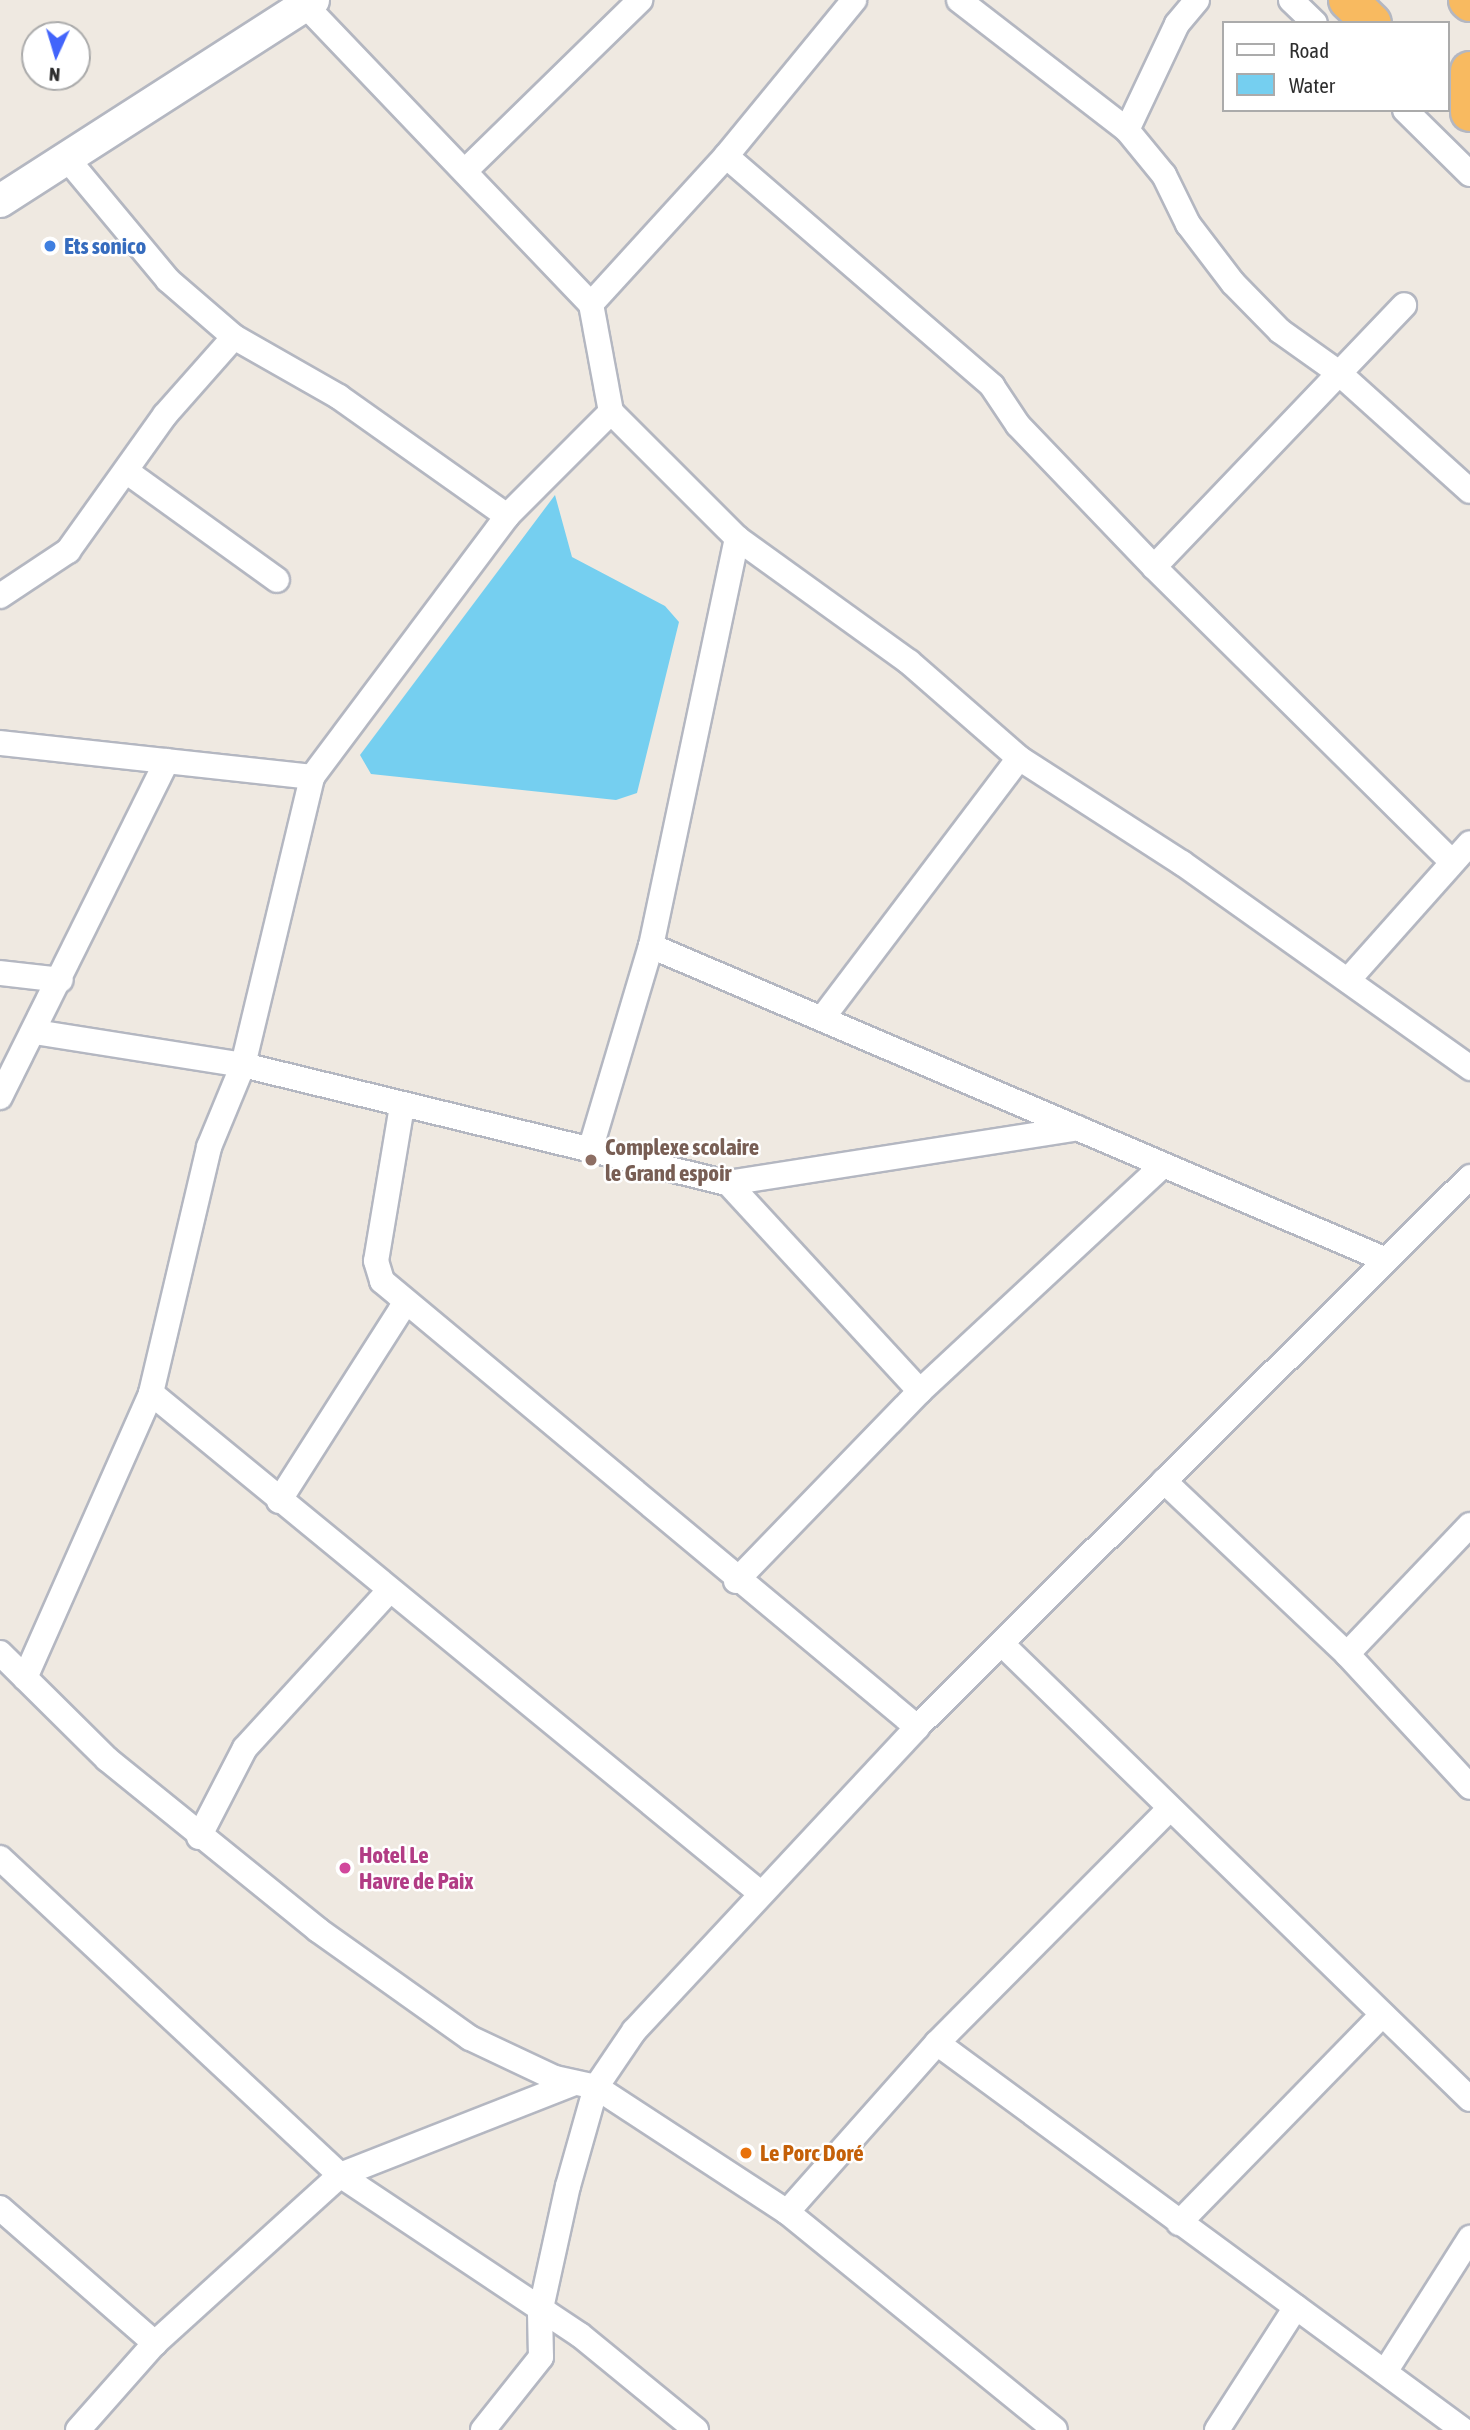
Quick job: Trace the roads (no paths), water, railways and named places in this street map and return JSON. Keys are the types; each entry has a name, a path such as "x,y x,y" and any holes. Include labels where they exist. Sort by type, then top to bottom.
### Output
{"highway":[{"path":"1348,0 1370,21"},
{"path":"1470,71 1470,113"},
{"path":"1449,94 1470,113"}],"street":[{"path":"465,171 640,0"},
{"path":"591,304 726,156 854,0"},
{"path":"959,0 1127,130 1164,175 1188,224 1233,283 1280,331 1339,373 1470,491"},
{"path":"1127,130 1177,24 1197,0"},
{"path":"1292,0 1313,21"},
{"path":"0,201 69,161 309,3 591,304 611,412 737,538 909,662 1019,758 1349,979 1470,1068"},
{"path":"1407,112 1470,174"},
{"path":"726,156 992,386 1018,425 1154,567 1452,862"},
{"path":"69,161 168,280 234,337 339,397 507,516"},
{"path":"1154,567 1404,305"},
{"path":"0,596 37,578 68,551 126,471 234,337"},
{"path":"25,1678 151,1392 209,1147 243,1065 312,777 507,516 611,412"},
{"path":"126,471 277,580"},
{"path":"591,1147 651,946 737,538"},
{"path":"0,743 312,777"},
{"path":"824,1016 1019,758"},
{"path":"0,1097 61,980 167,761"},
{"path":"1349,979 1470,844"},
{"path":"651,946 824,1016 1161,1167 1386,1260"},
{"path":"0,973 61,980"},
{"path":"35,1032 243,1065 402,1106 591,1147 728,1183 1078,1128"},
{"path":"402,1106 376,1272 405,1303 736,1581 917,1727"},
{"path":"736,1581 920,1391 1161,1167"},
{"path":"78,2430 155,2343 340,2175 586,2085 758,1892 917,1727 1003,1645 1470,1177"},
{"path":"728,1183 920,1391"},
{"path":"279,1501 405,1303"},
{"path":"151,1392 279,1501 758,1892"},
{"path":"1164,1481 1348,1654 1470,1787"},
{"path":"1348,1654 1470,1525"},
{"path":"199,1837 245,1748 389,1591"},
{"path":"1003,1645 1470,2099"},
{"path":"0,1654 199,1837 470,2038 515,2063 586,2085 787,2212 1055,2430"},
{"path":"787,2212 937,2043 1169,1809"},
{"path":"0,1858 340,2175 540,2313 580,2335 695,2430"},
{"path":"1179,2223 1381,2015"},
{"path":"937,2043 1463,2430"},
{"path":"483,2430 541,2357 540,2313 586,2085"},
{"path":"0,2208 155,2343"},
{"path":"1385,2372 1470,2238"},
{"path":"1217,2430 1296,2307"}],"water":[{"path":"555,495 572,557 665,606 679,622 637,793 616,800 371,774 360,755"}],"place":[{"name":"Ets sonico","path":"50,246"},
{"name":"Complexe scolaire le Grand espoir","path":"591,1160"},
{"name":"Hotel Le Havre de Paix","path":"345,1868"},
{"name":"Le Porc Doré","path":"746,2153"}]}
